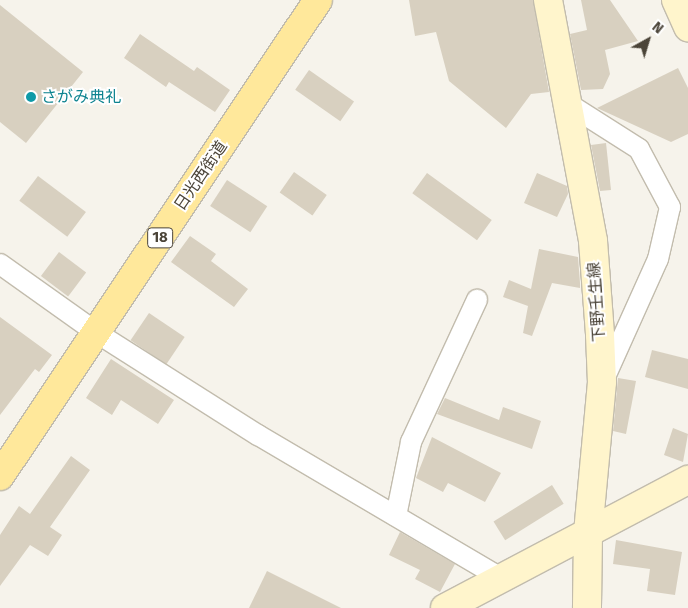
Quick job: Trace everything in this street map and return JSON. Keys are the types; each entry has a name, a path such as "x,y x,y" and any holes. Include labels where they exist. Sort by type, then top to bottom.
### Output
{"main road":[{"name":"日光西街道","path":"0,476 318,0"},
{"name":"下野壬生線","path":"548,0 570,105 593,242 602,382 588,534 587,608"},
{"path":"676,0 688,27"},
{"path":"445,608 688,480"}],"street":[{"path":"570,105 639,149 670,207 658,259 602,382"},
{"path":"0,264 96,333 396,516 502,578"},
{"path":"396,516 411,442 477,300"}],"building":[{"path":"409,0 533,0 549,92 531,94 506,128 449,81 436,32 415,36"},
{"path":"581,0 610,0 638,41 605,50 610,74 603,89 581,90 570,34 587,30"},
{"name":"さがみ典礼","path":"0,5 83,72 26,143 0,122"},
{"path":"140,34 194,71 197,67 230,90 215,112 169,82 166,87 124,58"},
{"path":"678,68 688,88 688,134 671,142 597,108"},
{"path":"309,70 354,102 340,121 295,90"},
{"path":"606,143 611,190 600,191 591,145"},
{"path":"294,172 327,195 312,215 280,192"},
{"path":"427,173 492,220 477,240 412,193"},
{"path":"537,173 567,186 568,194 557,217 524,203"},
{"path":"38,176 86,212 67,237 19,201"},
{"path":"227,180 267,206 250,232 210,206"},
{"path":"190,236 216,254 211,261 248,289 234,307 171,262"},
{"path":"539,249 578,257 580,288 552,283 532,336 523,333 528,306 503,297 509,280 531,289"},
{"path":"59,252 86,272 68,296 41,276"},
{"path":"149,313 185,337 166,364 131,340"},
{"path":"0,317 52,355 39,372 35,369 0,415"},
{"path":"652,350 688,359 688,389 645,377"},
{"path":"111,359 174,400 158,424 121,400 112,415 86,398"},
{"path":"618,378 636,381 626,434 613,431"},
{"path":"445,398 499,420 503,407 541,421 532,449 437,414"},
{"path":"673,428 688,434 683,462 664,455"},
{"path":"432,437 501,473 485,502 448,483 443,492 416,478"},
{"path":"71,456 90,470 50,527 62,535 48,556 30,545 0,586 0,535 19,506 30,514"},
{"path":"552,485 564,504 505,540 493,522"},
{"path":"400,532 455,564 440,592 415,579 420,570 389,555"},
{"path":"616,540 682,552 675,595 647,591 650,569 613,564"},
{"path":"267,571 341,608 249,608"}],"place":[{"name":"さがみ典礼","path":"31,97"}]}
